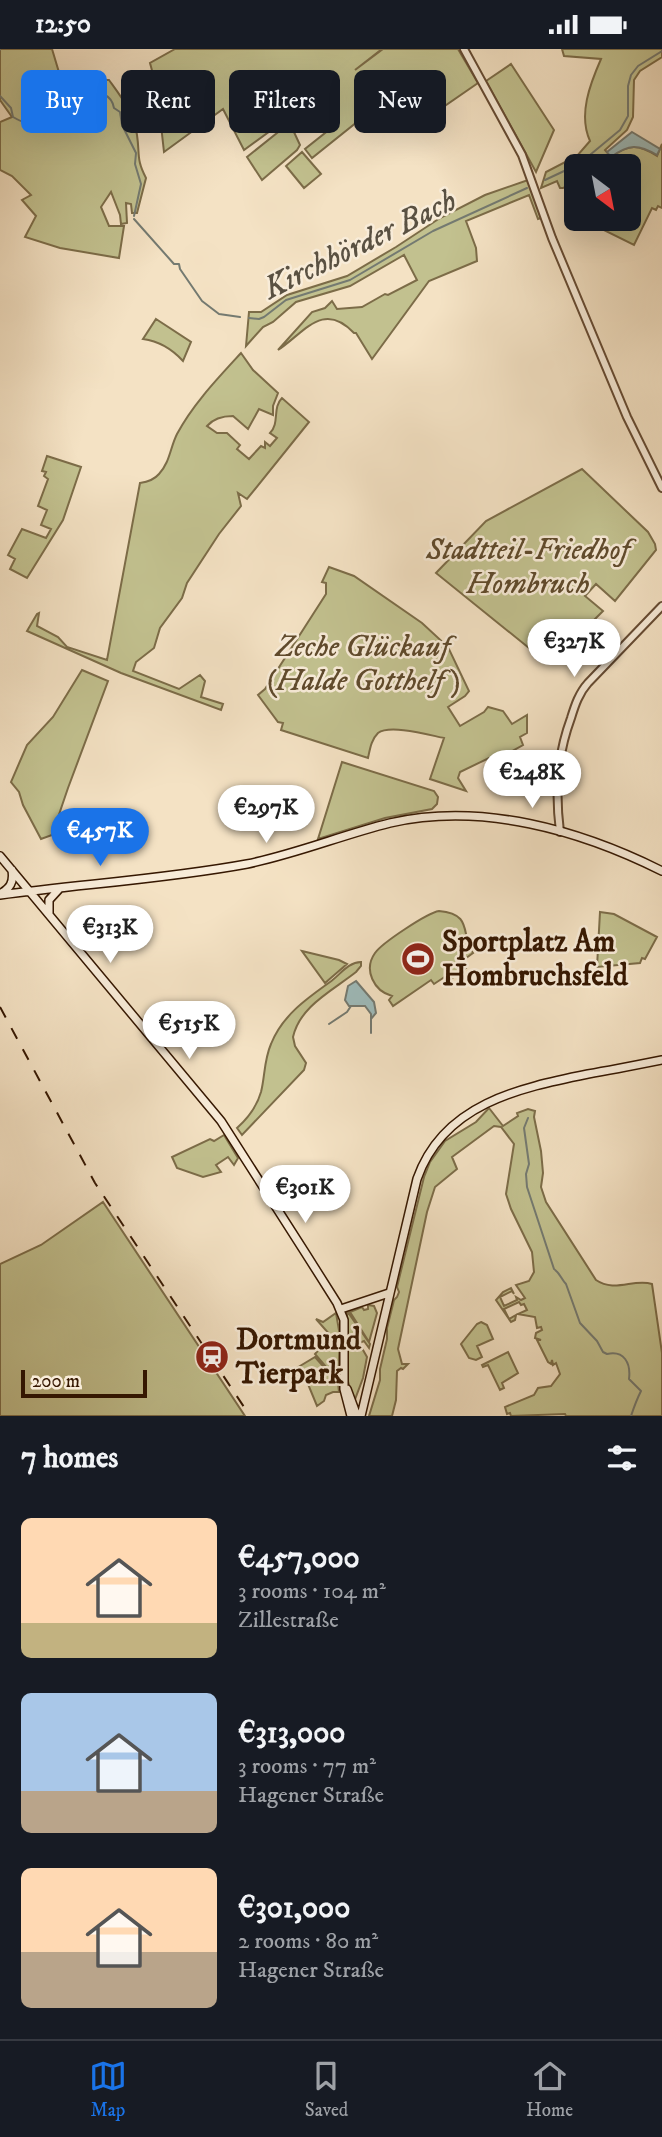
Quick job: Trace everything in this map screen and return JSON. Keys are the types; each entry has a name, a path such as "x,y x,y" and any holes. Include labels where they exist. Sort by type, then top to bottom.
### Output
{"main road":[{"path":"0,895 251,863 373,828 428,817 497,818 559,832 662,871"},
{"path":"0,856 226,1129 341,1310 345,1334 344,1394 351,1416"},
{"path":"0,895 12,883 12,870"},
{"path":"49,913 49,900 53,893 62,887"},
{"path":"359,1416 419,1172 429,1154 454,1125 484,1104 550,1081 662,1060"},
{"path":"341,1310 389,1293"},
{"path":"344,1382 359,1416"}],"street":[{"path":"464,49 525,162 552,237 627,417 662,488"},
{"path":"559,832 560,753 578,698 588,683 662,606"}],"green space":[{"path":"0,49 52,49 58,70 21,70 21,133 107,133 109,80 121,97 121,133 136,133 140,161 146,178 137,213 132,213 131,204 126,203 127,223 121,224 111,192 101,207 109,226 124,226 119,258 60,248 25,237 36,216 22,200 31,195 12,176 0,170 0,122 12,117 0,100"},
{"path":"175,49 382,49 354,70 354,124 312,158 305,149 325,133 340,133 340,70 229,70 229,121 223,109 215,115 215,70 152,70 150,63"},
{"path":"383,49 458,49 478,83 446,105 446,70 355,70"},
{"path":"562,49 662,49 662,57 640,71 634,80 633,117 627,130 605,150 608,154 579,154 590,141 585,110 601,59 564,56"},
{"path":"511,64 554,130 536,172 486,81"},
{"path":"162,133 190,133 164,152"},
{"path":"235,133 267,133 244,150"},
{"path":"277,133 294,133 300,145 262,180 247,157"},
{"path":"662,144 662,208 652,208 641,231 641,154 616,154 623,150 634,147 657,156"},
{"path":"302,152 321,174 304,188 286,166"},
{"path":"564,163 564,187 560,188 557,181 541,188 546,172"},
{"path":"528,180 541,218 538,219 529,195 466,221 476,248 477,261 429,281 372,359 356,333 333,319 323,319 305,328 278,350 312,312 325,308 332,301 337,309 362,307 417,280 404,255 350,286 296,302 263,327 246,346 249,312 261,312 287,295 347,276 440,218 485,195"},
{"path":"606,231 641,231 634,245"},
{"path":"156,319 191,342 183,361 164,346 143,339"},
{"path":"241,353 253,370 278,393 273,415 259,409 248,429 233,416 218,418 207,426 217,433 227,433 240,445 237,449 249,459 261,446 265,448 265,442 270,446 277,438 270,433 275,425 277,406 282,398 309,422 247,499 238,493 241,506 187,583 182,598 160,628 154,648 136,662 133,671 179,689 200,675 205,681 201,697 223,704 221,710 121,673 27,631 39,613 37,626 58,637 67,647 107,660 140,483 153,479 163,469 177,434 191,412"},
{"path":"47,456 81,467 63,520 27,578 10,569 15,559 8,555 22,529 46,538 51,529 41,525 47,510 38,506 48,479 44,476 46,472 42,471"},
{"name":"Stadtteil-Friedhof Hombruch","path":"582,469 648,532 656,550 615,601 596,584 585,596 603,611 551,663 436,573 486,521"},
{"name":"Zeche Glückauf (Halde Gotthelf)","path":"329,567 354,576 422,623 448,647 469,691 448,707 460,726 488,707 503,711 512,724 527,715 527,733 520,737 523,745 498,759 489,758 460,772 458,778 466,791 430,779 444,738 410,731 384,731 378,733 374,739 368,758 281,730 283,723 278,722 258,695 265,689 326,594 326,583 322,582"},
{"path":"82,670 108,681 52,835 41,839 19,792 11,782 27,745 53,717"},
{"path":"342,762 434,791 438,797 437,804 432,809 385,818 318,839"},
{"name":"Sportplatz Am Hombruchsfeld","path":"439,911 457,916 462,921 473,953 462,961 466,968 452,978 449,974 434,984 431,980 393,1006 389,1000 392,996 380,990 372,979 370,966 375,953 395,936"},
{"path":"600,912 614,914 657,937 645,959 642,958 640,963 597,967"},
{"path":"302,951 339,960 347,964 325,983"},
{"path":"361,962 356,972 318,1000 302,1016 293,1037 295,1046 306,1063 304,1070 242,1135 237,1128 251,1112 259,1097 269,1050 281,1025 344,969"},
{"path":"489,1108 503,1126 518,1116 517,1113 528,1109 535,1111 543,1173 541,1187 546,1202 596,1280 610,1285 652,1284 662,1353 662,1416 507,1414 505,1407 534,1395 538,1388 551,1386 560,1374 556,1363 553,1365 552,1360 551,1364 548,1362 537,1340 541,1340 535,1338 536,1333 542,1330 541,1327 537,1328 535,1317 518,1314 527,1310 524,1304 519,1302 504,1309 509,1319 516,1315 511,1322 496,1300 511,1288 514,1294 512,1291 500,1297 504,1306 517,1300 516,1297 521,1300 525,1298 516,1285 529,1281 534,1272 532,1252 506,1194 514,1144 501,1127 494,1126 452,1157 457,1169 435,1187 427,1212 398,1349 402,1364 408,1364 397,1371 396,1400 392,1416 369,1416 380,1380 387,1328 394,1300 399,1292 397,1287 424,1177 430,1162 445,1141 476,1122"},
{"path":"224,1135 238,1158 234,1165 228,1157 216,1165 221,1172 203,1177 177,1168 172,1157"},
{"path":"103,1202 245,1416 0,1416 0,1264 41,1245"},
{"path":"368,1305 374,1306 377,1313 369,1342 350,1312 362,1307 364,1310 368,1309"},
{"path":"347,1311 370,1344 369,1348 364,1341 359,1343 367,1357 354,1402 347,1378"},
{"path":"336,1313 340,1336 338,1381 315,1354 331,1336 316,1319 323,1322"},
{"path":"481,1322 487,1325 493,1339 477,1346 482,1357 476,1360 469,1358 461,1344"},
{"path":"508,1352 518,1373 502,1383 504,1388 500,1390 488,1365 482,1365"},
{"path":"315,1357 338,1383 339,1392 326,1395 324,1401 317,1406 308,1384 295,1369"}],"water":[{"path":"632,132 660,149 657,155 634,147 616,154 607,152"},
{"path":"356,981 374,1002 376,1013 371,1019 365,1006 349,1006 345,1000 348,986"}],"waterway":[{"name":"Kirchhörder Bach","path":"545,180 579,164 620,130 628,116 628,86 631,75 638,66 662,51"},
{"name":"Kirchhörder Bach","path":"0,96 11,108 13,117 35,125 56,118 89,93 96,92 109,97 114,108 120,112 122,125 136,153 135,164 141,184 134,216"},
{"name":"Kirchhörder Bach","path":"249,318 259,319 286,300 350,280 433,231 527,188"},
{"name":"Kirchhörder Bach","path":"134,219 174,264 179,264 202,301 219,314 240,317"},
{"path":"329,1024 347,1012 351,1006"},
{"path":"371,1019 371,1033"},
{"path":"528,1118 524,1128 529,1164 526,1174 527,1187 554,1269 566,1284 580,1323 597,1341 603,1352 618,1354 625,1359 629,1368 629,1379 641,1391 631,1416"}],"railway":[{"path":"0,1007 95,1183 250,1416"}],"place":[{"name":"Sportplatz Am Hombruchsfeld","path":"418,959"},
{"name":"Dortmund Tierpark","path":"212,1357"}]}
